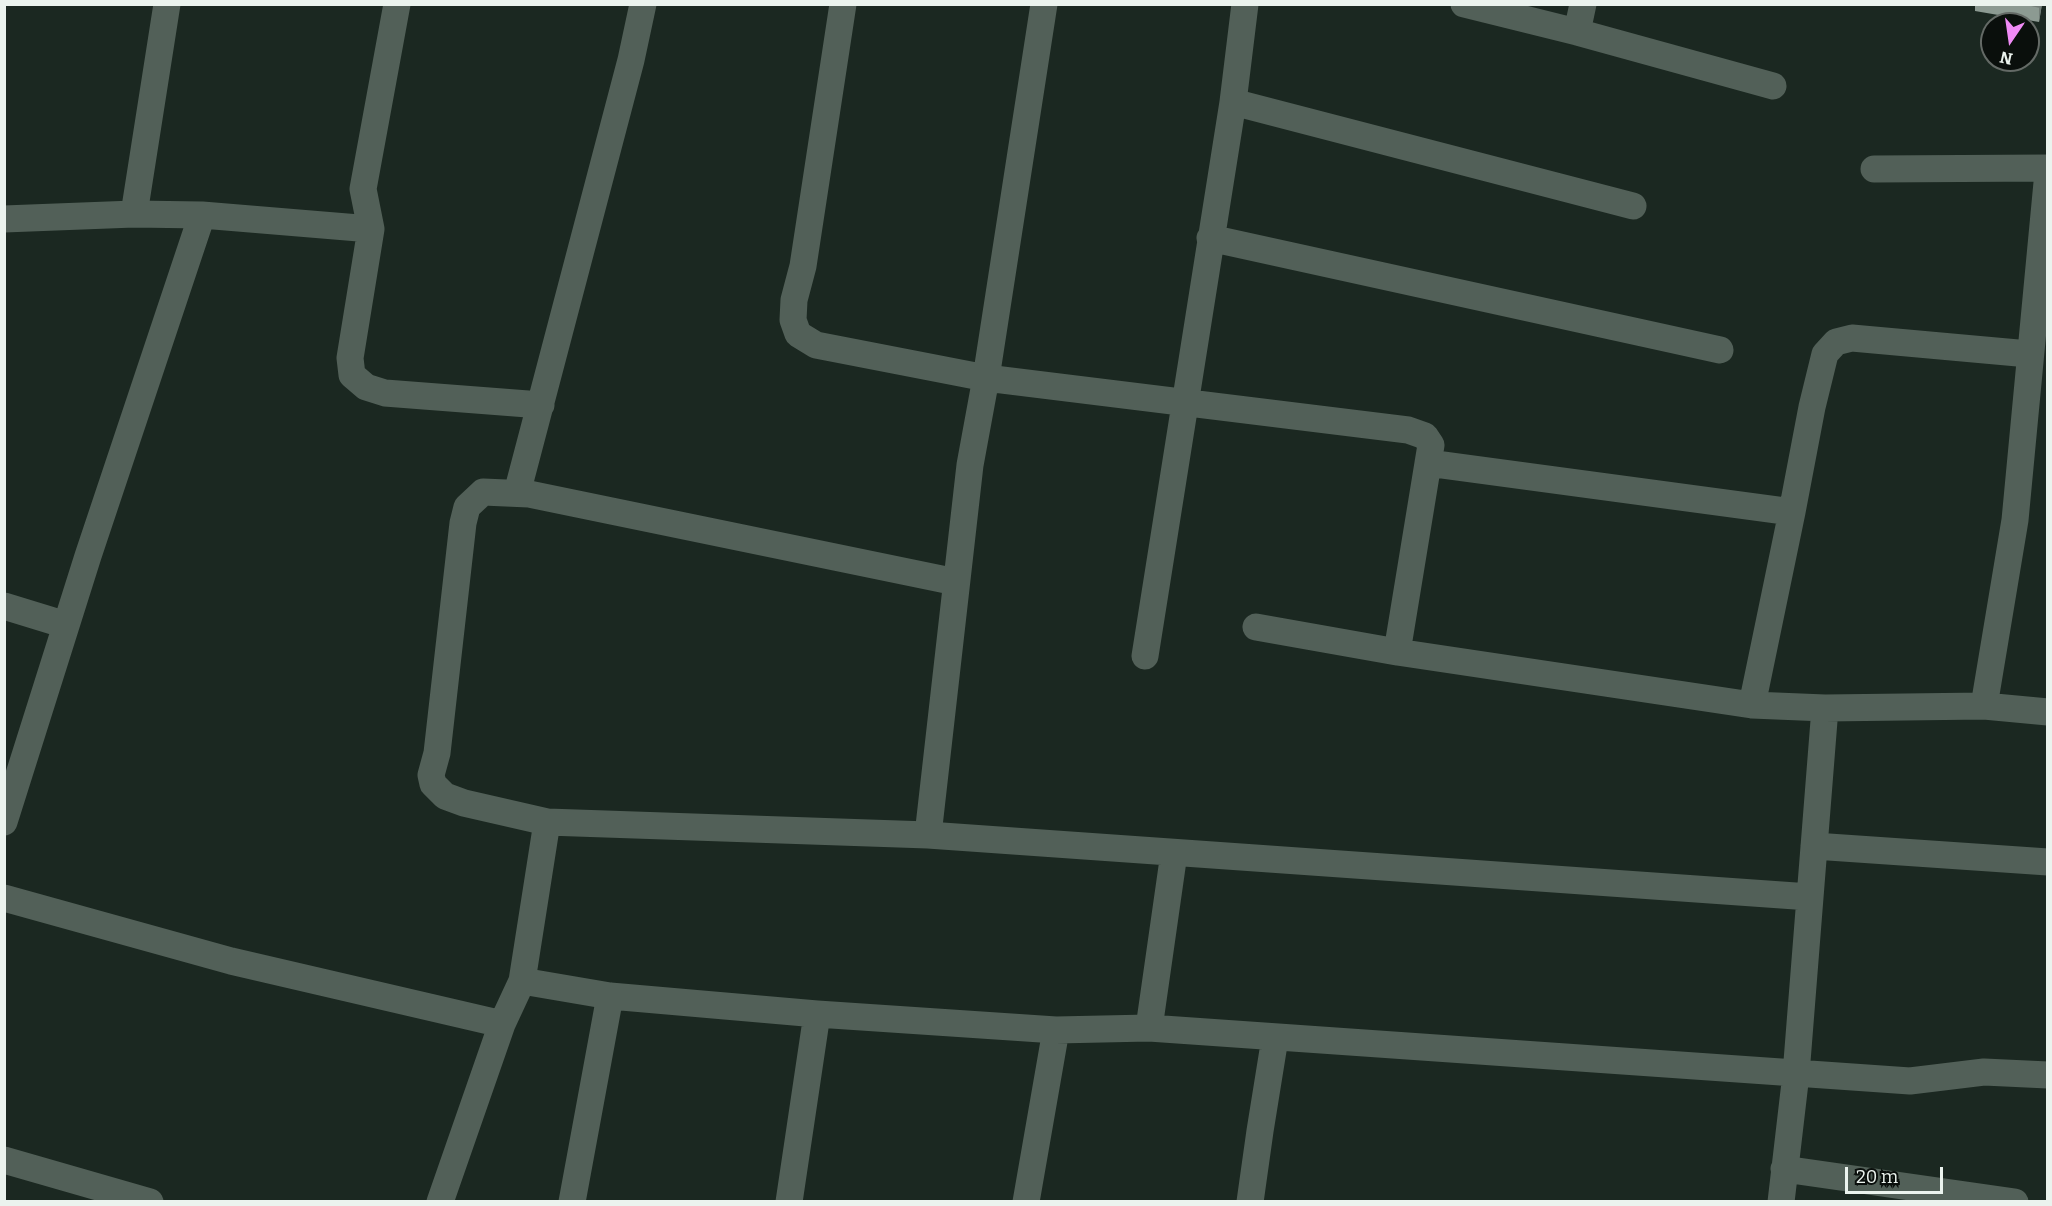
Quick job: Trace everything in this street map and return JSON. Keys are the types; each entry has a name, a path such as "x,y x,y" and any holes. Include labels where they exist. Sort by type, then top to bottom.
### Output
{"street":[{"path":"134,214 167,4"},
{"path":"397,4 363,189 371,230 350,358 352,375 366,387 384,393 541,405"},
{"path":"517,493 632,60 643,4"},
{"path":"843,4 803,266 794,300 793,320 798,334 816,345 986,378 1408,430 1425,436 1431,445 1397,652"},
{"path":"928,835 970,465 986,378 1044,4"},
{"path":"1145,656 1233,102 1245,4"},
{"path":"1464,4 1577,32 1773,86"},
{"path":"1577,32 1583,4"},
{"path":"1233,102 1633,206"},
{"path":"1874,169 2048,170 2015,520 1984,706"},
{"path":"4,219 134,214 202,215 371,230"},
{"path":"4,822 66,625 202,215"},
{"path":"1210,238 1720,350"},
{"path":"1752,705 1812,407 1825,354 1836,342 1852,338 2030,354"},
{"path":"1428,463 1792,512"},
{"path":"956,582 517,493 483,492 467,507 463,523 437,753 431,775 433,784 445,796 464,803 547,822 928,835 1810,897"},
{"path":"4,606 66,625"},
{"path":"1256,627 1397,652 1752,705 1825,708 1984,706 2048,712"},
{"path":"1781,1202 1796,1074 1825,708"},
{"path":"440,1202 502,1024 522,981 547,822"},
{"path":"1814,846 2048,862"},
{"path":"1149,1028 1174,853"},
{"path":"4,898 231,961 502,1024"},
{"path":"522,981 610,996 817,1014 1056,1030 1149,1028 1910,1081 1984,1072 2048,1075"},
{"path":"572,1202 610,996"},
{"path":"789,1202 817,1014"},
{"path":"1026,1202 1056,1030"},
{"path":"1250,1202 1275,1038"},
{"path":"4,1160 150,1202"},
{"path":"1784,1169 2015,1202"}]}
